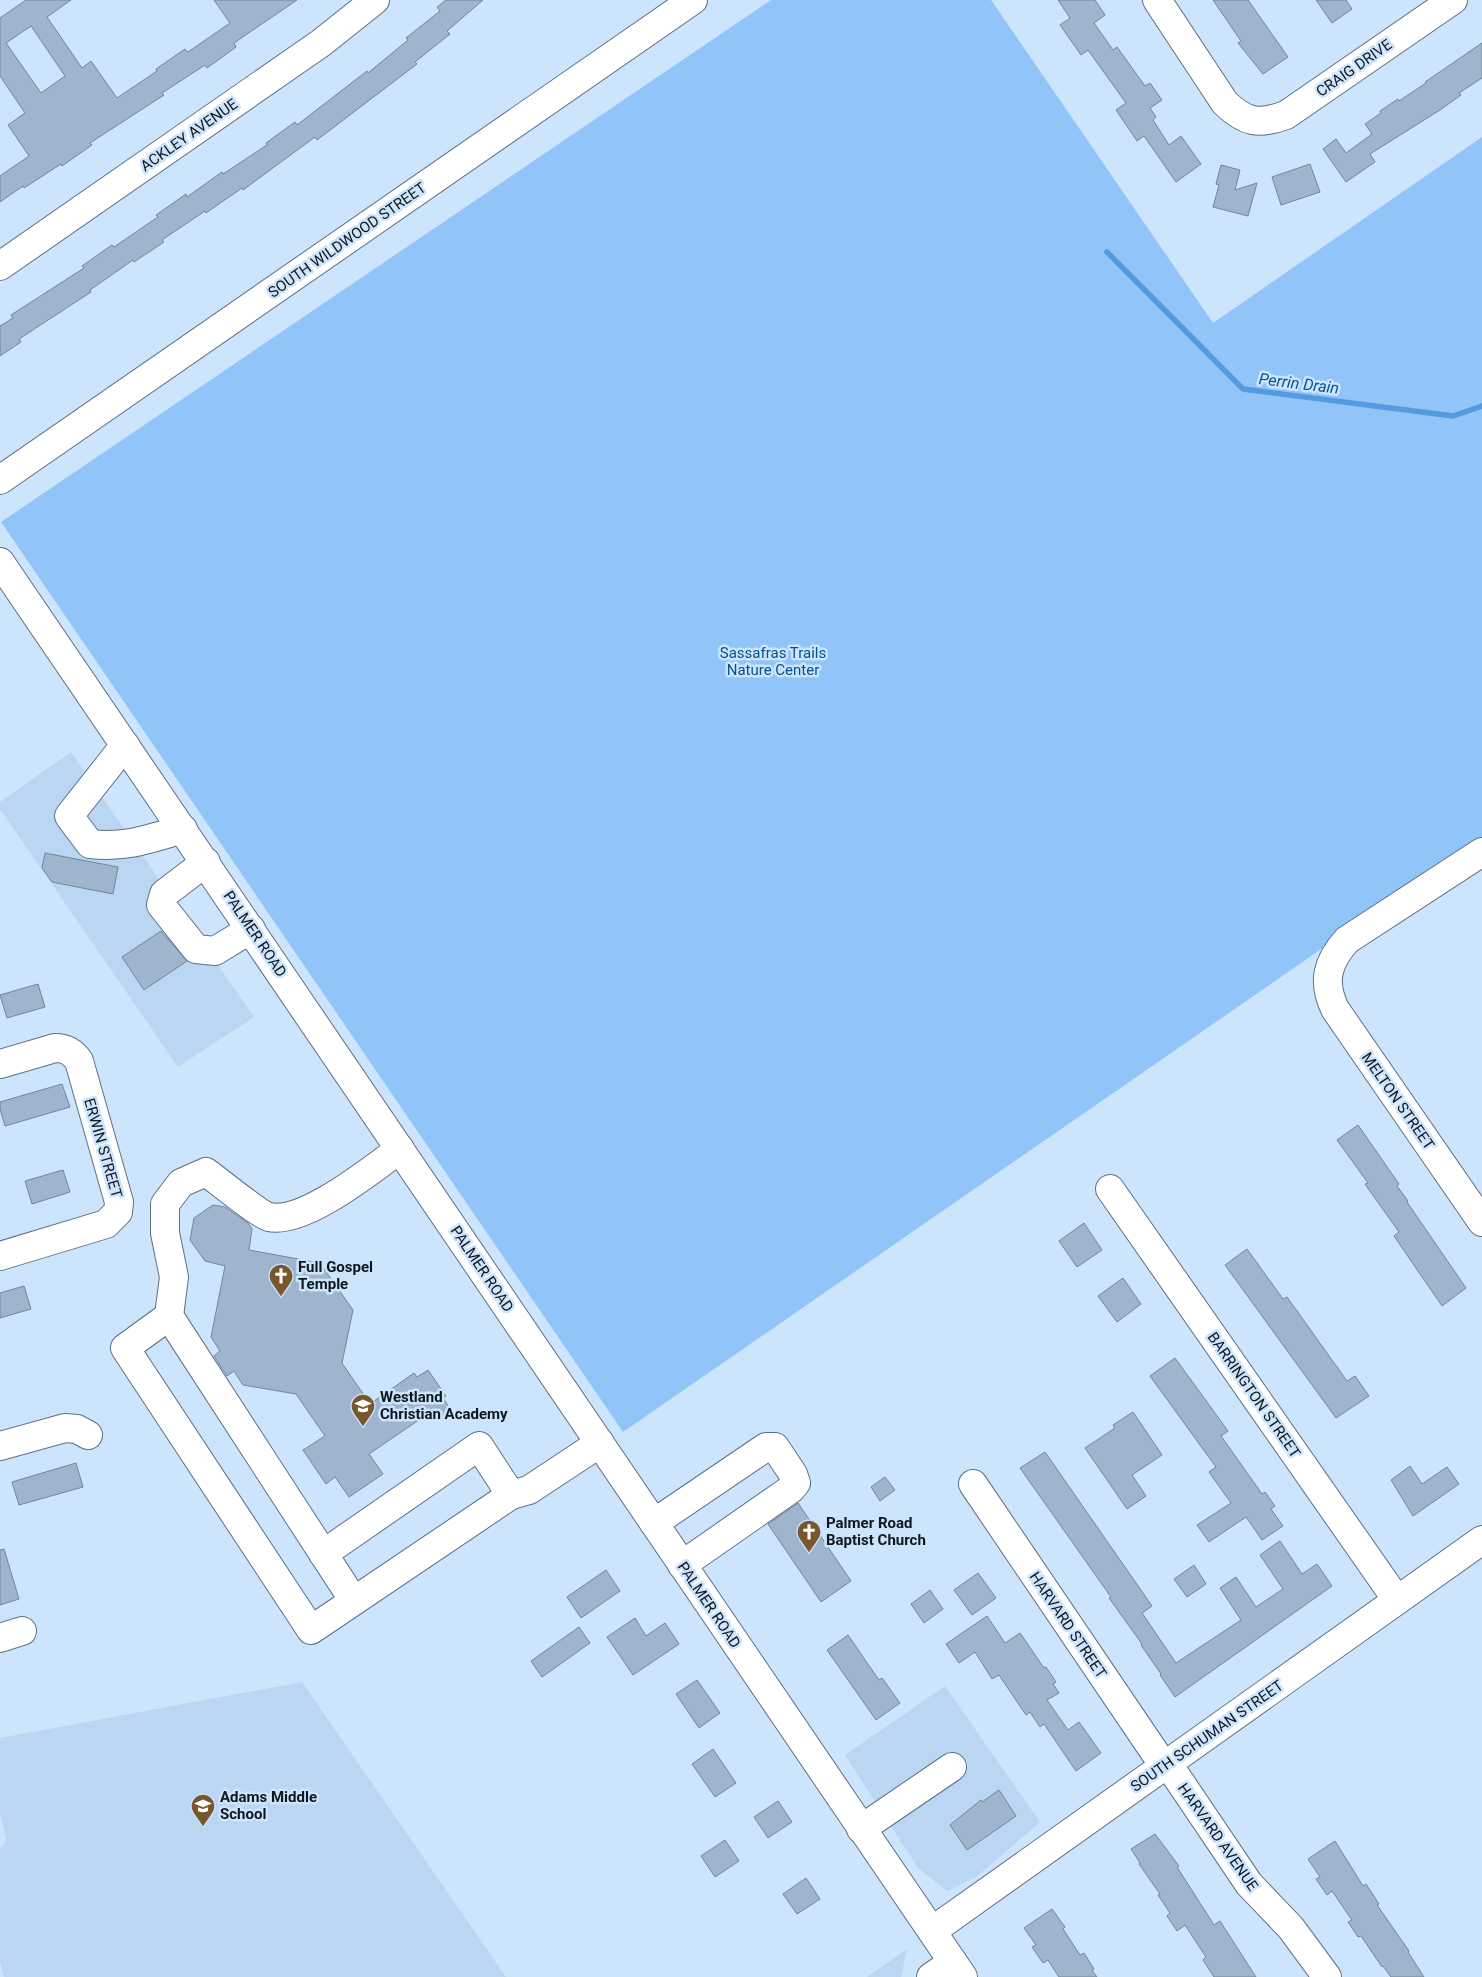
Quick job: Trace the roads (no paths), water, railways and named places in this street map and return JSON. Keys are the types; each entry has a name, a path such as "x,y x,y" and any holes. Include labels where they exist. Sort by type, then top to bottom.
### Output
{"street":[{"name":"ACKLEY AVENUE","path":"0,266 321,43 375,0"},
{"name":"SOUTH WILDWOOD STREET","path":"0,480 693,0"},
{"name":"CRAIG DRIVE","path":"1157,0 1225,103 1236,113 1251,121 1271,121 1286,115 1453,0"},
{"name":"PALMER ROAD","path":"0,562 252,929 958,1969"},
{"path":"125,745 69,816 90,844 111,846 144,841 183,829"},
{"name":"MELTON STREET","path":"1482,852 1347,940 1331,962 1328,975 1330,999 1335,1009 1482,1222"},
{"path":"206,862 164,894 161,905 196,949 215,951 252,929"},
{"name":"ERWIN STREET","path":"0,1064 55,1048 64,1048 74,1054 79,1061 119,1202 118,1212 106,1224 0,1256"},
{"path":"354,1601 169,1316 174,1277 165,1233 165,1204 181,1183 206,1172 268,1217 284,1217 314,1208 342,1191 400,1149"},
{"name":"BARRINGTON STREET","path":"1110,1189 1397,1600"},
{"path":"169,1316 125,1348 311,1630 511,1495 528,1490 600,1443"},
{"path":"0,1446 65,1428 77,1430 88,1435"},
{"path":"323,1554 479,1446 511,1495"},
{"path":"654,1523 766,1447 775,1447 784,1460 793,1474 796,1483 791,1489 682,1564"},
{"name":"HARVARD STREET","path":"973,1484 1166,1765"},
{"name":"SOUTH SCHUMAN STREET","path":"932,1931 1482,1540"},
{"name":"HARVARD AVENUE","path":"1166,1765 1249,1884 1291,1928 1327,1977"},
{"path":"862,1829 952,1767"},
{"path":"931,1977 958,1969"}],"waterway":[{"name":"Perrin Drain","path":"1107,252 1243,389 1453,416 1482,406"}],"place":[{"name":"Full Gospel Temple","path":"281,1297"},
{"name":"Westland Christian Academy","path":"363,1427"},
{"name":"Palmer Road Baptist Church","path":"809,1553"},
{"name":"Adams Middle School","path":"203,1827"}],"park label":[{"name":"Sassafras Trails Nature Center","path":"773,662"}]}
